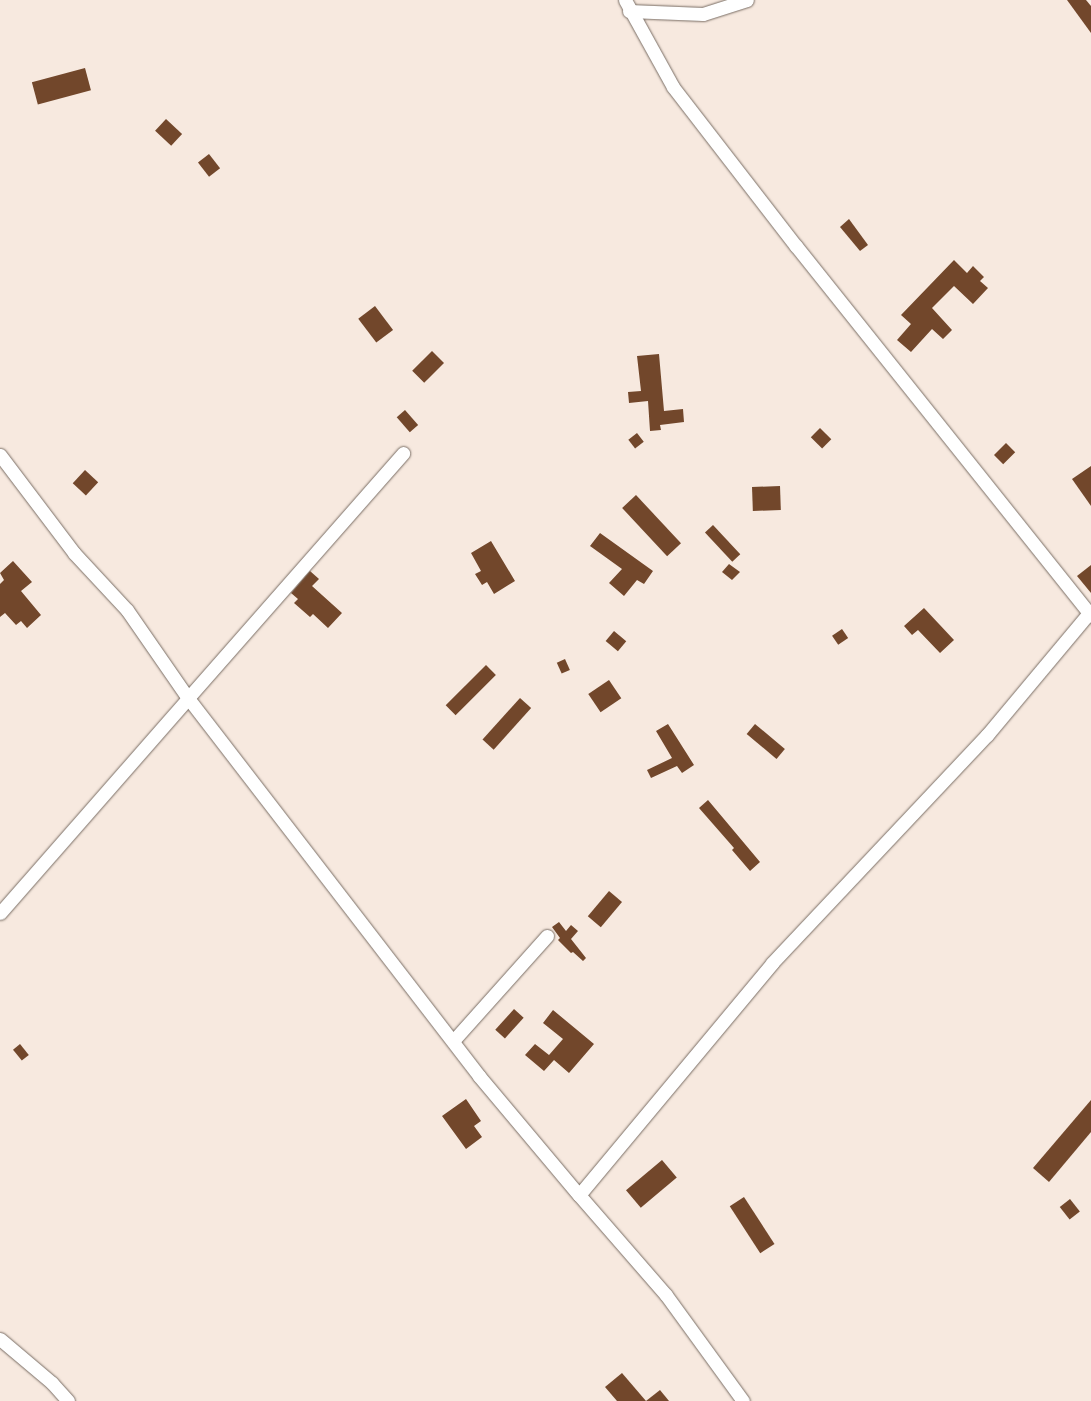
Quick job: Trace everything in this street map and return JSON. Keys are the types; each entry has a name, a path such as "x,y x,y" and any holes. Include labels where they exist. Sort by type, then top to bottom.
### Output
{"street":[{"path":"627,6 703,14 747,0"},
{"path":"578,1195 772,963 987,735 1090,614 796,246 673,88 627,6"},
{"path":"0,913 403,453"},
{"path":"0,456 74,553 127,610 188,698 453,1041 578,1195 666,1295 743,1401"},
{"path":"453,1041 547,936"},
{"path":"0,1340 52,1383 68,1401"}],"building":[{"path":"1067,0 1086,0 1091,6 1091,33"},
{"path":"85,68 91,90 38,104 32,82"},
{"path":"166,119 182,134 171,146 155,131"},
{"path":"209,154 220,168 209,177 198,163"},
{"path":"849,219 868,245 860,251 840,227"},
{"path":"954,260 967,273 973,266 984,277 980,281 988,288 973,304 954,286 932,308 952,330 943,339 932,329 911,352 897,340 911,324 901,315"},
{"path":"375,306 393,330 376,343 358,319"},
{"path":"432,351 444,363 424,383 412,371"},
{"path":"659,354 664,411 683,409 684,422 660,425 661,430 650,431 648,401 629,403 628,392 641,391 637,356"},
{"path":"405,410 418,425 410,432 397,417"},
{"path":"820,428 831,439 822,449 811,437"},
{"path":"637,433 644,442 635,448 628,440"},
{"path":"1006,443 1015,452 1003,464 994,455"},
{"path":"1091,466 1091,506 1072,479"},
{"path":"85,470 98,482 86,495 73,483"},
{"path":"780,486 781,510 753,511 752,487"},
{"path":"636,495 681,543 667,556 622,508"},
{"path":"713,525 740,554 732,562 705,533"},
{"path":"600,533 653,571 644,584 637,580 624,596 609,583 622,569 590,546"},
{"path":"491,541 515,581 494,594 487,582 482,585 475,574 481,571 471,553"},
{"path":"13,561 32,582 21,591 41,615 27,628 21,621 16,625 5,613 0,617 0,584 4,580 0,573"},
{"path":"729,564 740,572 732,580 722,572"},
{"path":"1091,565 1091,593 1077,576"},
{"path":"310,571 319,579 312,586 342,613 328,628 313,614 310,617 294,603 298,599 291,593"},
{"path":"924,608 954,640 940,653 918,630 912,635 904,626"},
{"path":"842,629 848,638 838,645 832,636"},
{"path":"614,631 626,641 618,651 606,641"},
{"path":"565,659 570,670 562,674 557,663"},
{"path":"486,665 496,675 456,715 446,705"},
{"path":"609,680 621,698 601,712 588,694"},
{"path":"520,698 531,708 494,750 483,740"},
{"path":"668,724 694,765 682,773 677,766 651,778 647,770 672,758 656,731"},
{"path":"755,724 785,749 777,759 747,734"},
{"path":"708,800 760,862 750,871 732,850 734,848 699,808"},
{"path":"609,891 622,902 601,927 588,916"},
{"path":"559,922 566,931 571,925 578,931 571,939 586,958 583,961 573,952 571,953 558,940 560,938 552,927"},
{"path":"514,1009 524,1018 505,1039 495,1030"},
{"path":"553,1010 594,1044 569,1073 554,1060 544,1071 525,1055 535,1044 549,1055 563,1039 543,1023"},
{"path":"20,1044 29,1055 22,1061 13,1050"},
{"path":"466,1099 481,1121 474,1126 482,1137 466,1149 442,1116"},
{"path":"1091,1100 1091,1132 1049,1182 1033,1168"},
{"path":"662,1160 677,1178 641,1208 626,1190"},
{"path":"744,1197 774,1244 760,1253 730,1206"},
{"path":"1070,1199 1080,1212 1070,1220 1060,1207"},
{"path":"622,1373 646,1401 617,1401 605,1387"},
{"path":"660,1390 669,1401 646,1401"}]}
